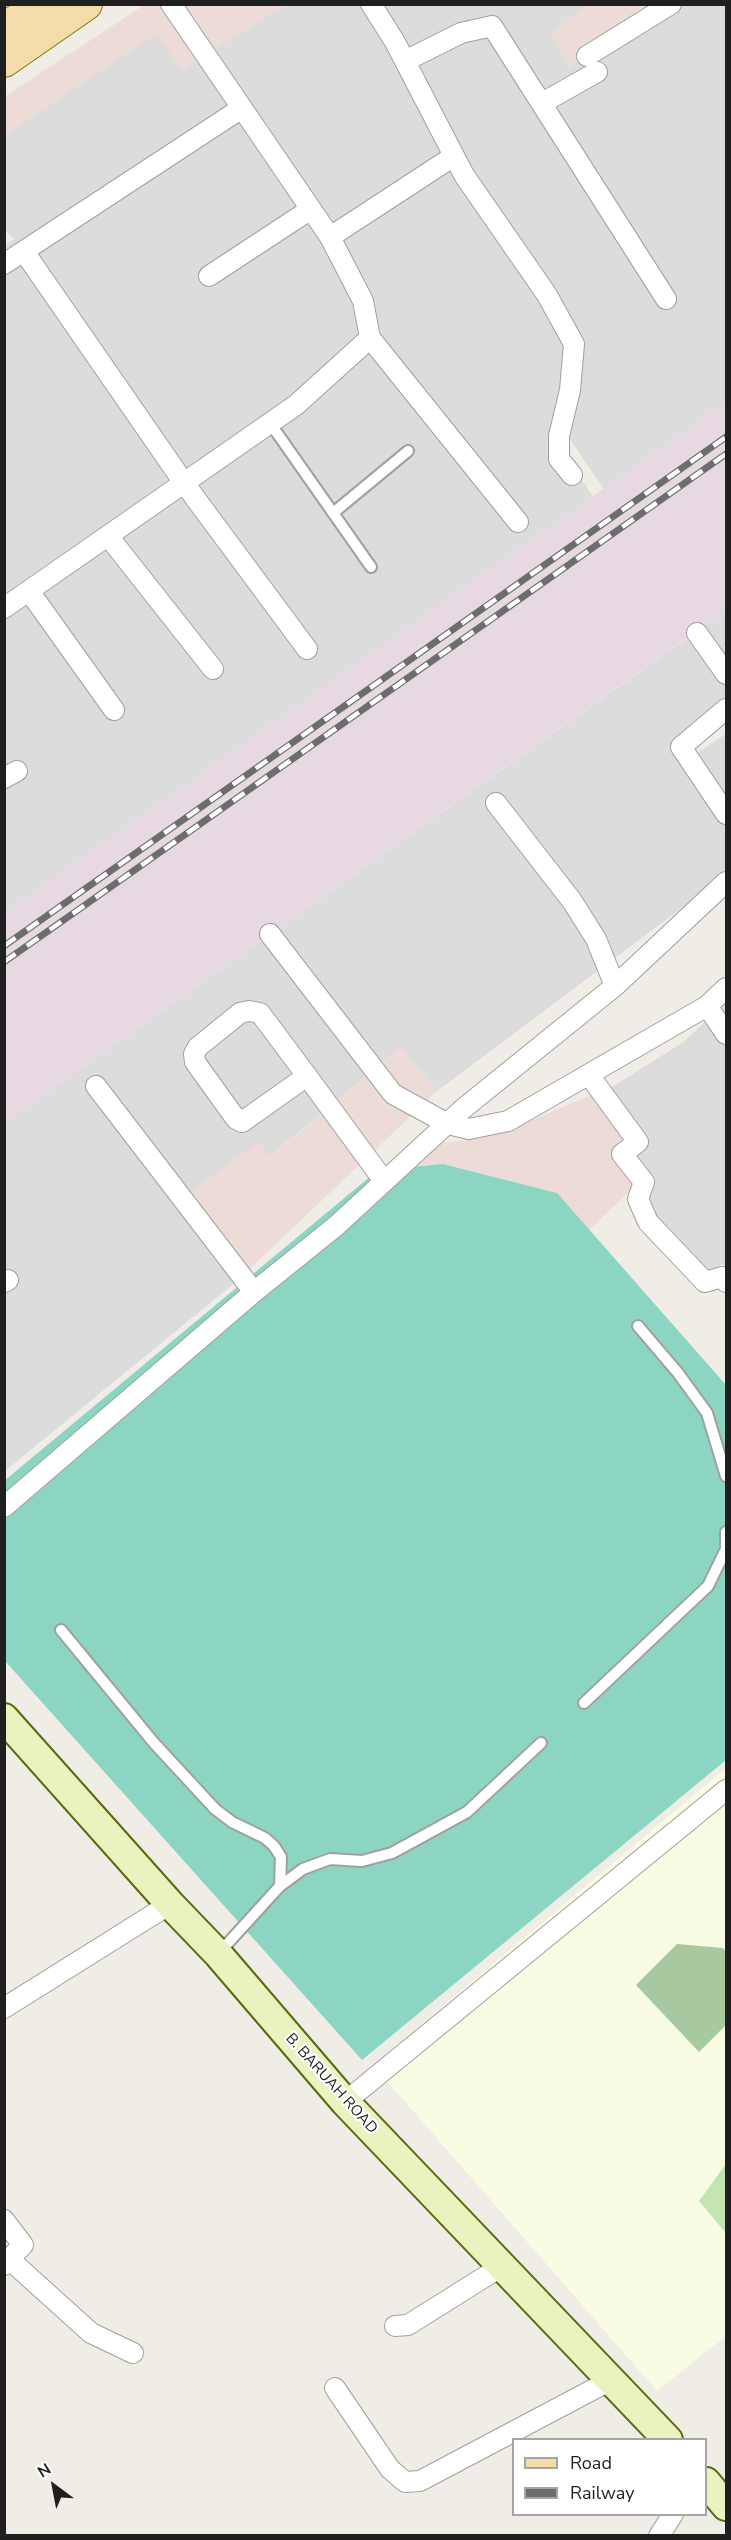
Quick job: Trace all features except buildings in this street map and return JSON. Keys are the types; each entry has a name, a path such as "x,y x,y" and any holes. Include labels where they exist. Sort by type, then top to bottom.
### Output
{"main road":[{"path":"4,29 42,4"},
{"path":"4,61 86,4"},
{"name":"B. BARUAH ROAD","path":"4,1718 170,1904 218,1954 345,2102 667,2438"},
{"path":"707,2484 726,2506"}],"street":[{"path":"171,4 330,237 363,301 370,338 518,522"},
{"path":"371,4 405,61 464,175 547,295 574,344 570,390 559,436 559,459 572,475"},
{"path":"542,103 671,4"},
{"path":"405,61 461,33 492,26 666,299"},
{"path":"4,264 25,253 242,108"},
{"path":"330,237 454,156"},
{"path":"208,276 311,209"},
{"path":"25,253 184,483 307,649"},
{"path":"4,608 296,405 370,338"},
{"path":"108,536 213,669"},
{"path":"29,591 114,710"},
{"path":"697,633 726,674"},
{"path":"726,710 681,747 726,814"},
{"path":"496,803 572,901 596,939 615,986"},
{"path":"4,1507 254,1292 336,1226 448,1124 615,986 726,882"},
{"path":"270,934 393,1094 448,1124 469,1130 508,1120 706,1006 726,988"},
{"path":"706,1006 726,1034"},
{"path":"307,1076 242,1122 236,1119 195,1062 194,1054 198,1047 240,1013 249,1011 260,1013 307,1076 384,1181"},
{"path":"589,1074 638,1142 622,1154 644,1182 638,1199 648,1222 705,1282 722,1277 726,1282"},
{"path":"96,1086 254,1292"},
{"path":"345,2102 726,1790"},
{"path":"4,2008 170,1904"},
{"path":"4,2220 23,2245 7,2262 91,2333 133,2353"},
{"path":"395,2326 408,2325 501,2266"},
{"path":"335,2388 390,2469 405,2482 420,2481 611,2380"},
{"path":"659,2535 672,2516"}],"lane":[{"path":"270,423 371,567"},
{"path":"333,513 408,451"},
{"path":"638,1326 678,1372 707,1413 726,1476"},
{"path":"585,1703 708,1586 726,1549 726,1532"},
{"path":"61,1630 154,1743 214,1809 231,1822 265,1838 274,1846 281,1857 280,1886"},
{"path":"218,1954 280,1886 303,1869 330,1859 363,1861 393,1853 468,1812 541,1743"}],"shaded area":[{"path":"144,5 285,5 182,69 156,34 5,135 4,97"},
{"path":"285,5 363,5 564,338 562,450 593,497 5,913 4,245 14,239 5,230 5,135 156,33 182,69"},
{"path":"372,5 726,5 726,402 604,489 569,438 577,340 478,183"},
{"path":"587,5 665,5 569,68 551,33"},
{"path":"726,402 726,610 5,1122 4,913"},
{"path":"726,610 726,665 701,628"},
{"path":"693,634 726,682 726,714 683,753 726,825 726,875 437,1091 401,1047 269,1157 259,1142 237,1281 5,1471 5,1122"},
{"path":"726,734 726,808 696,759 700,751"},
{"path":"726,1003 726,1269 722,1264 709,1273 653,1214 607,1090 682,1043"},
{"path":"401,1047 437,1091 237,1281 180,1199 259,1142 270,1157"},
{"path":"595,1093 628,1138 612,1153 636,1185 589,1230 556,1193 443,1164 416,1166 439,1143 461,1141 512,1129"},
{"path":"726,1768 726,2164 699,2201 726,2233 726,2336 657,2391 373,2065"}],"green space":[{"path":"443,1164 557,1193 726,1385 726,1760 362,2060 5,1661 4,1481 378,1170"},
{"path":"677,1944 723,1948 726,1952 726,2025 699,2052 636,1985"},
{"path":"726,2164 726,2233 699,2201"}],"railway":[{"path":"4,946 726,437"},
{"path":"4,962 726,454"}]}
